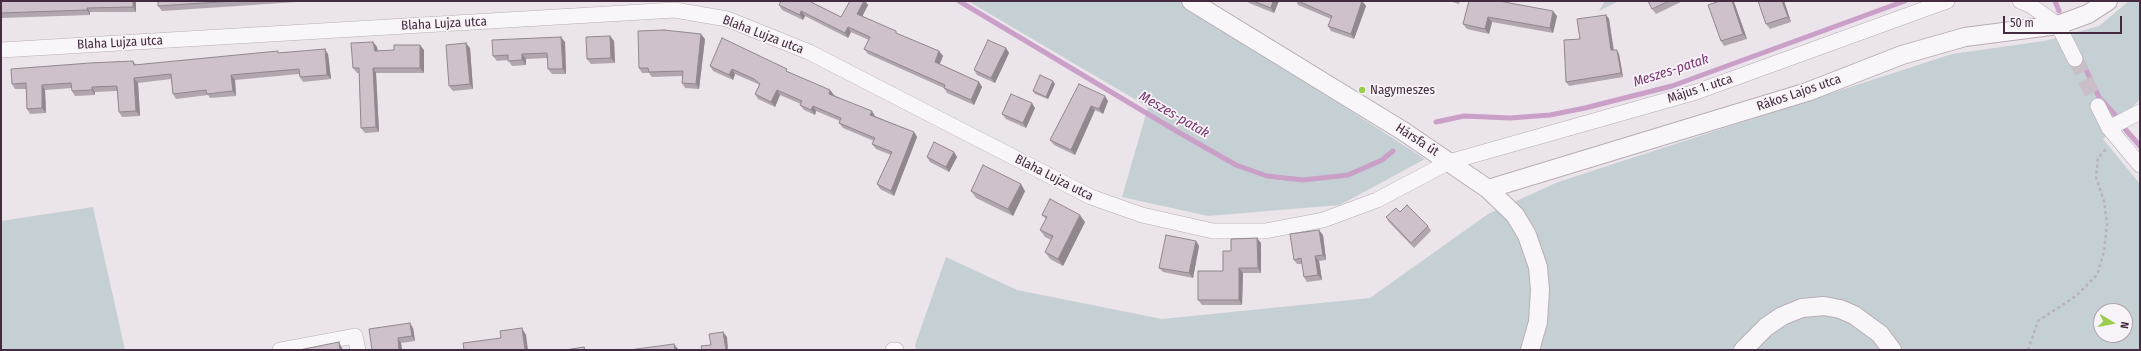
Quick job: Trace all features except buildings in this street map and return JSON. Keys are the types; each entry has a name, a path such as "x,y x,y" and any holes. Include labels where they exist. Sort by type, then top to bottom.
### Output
{"street":[{"name":"Hársfa út","path":"1191,1 1403,131 1488,189 1515,214 1528,235 1538,267 1540,290 1538,322 1530,350"},
{"name":"Május 1. utca","path":"1449,162 1696,92 1947,1"},
{"path":"2020,1 2030,5 2058,25 2075,59"},
{"name":"Rákos Lajos utca","path":"1488,189 1807,92 1902,55 1965,37 2058,25 2088,14 2108,1"},
{"name":"Blaha Lujza utca","path":"1,50 675,10 727,19 809,52 1091,197 1142,215 1213,231 1265,231 1323,220 1378,200 1449,162"},
{"path":"2098,106 2113,132 2140,165"},
{"path":"2113,132 2140,112"},
{"path":"1743,350 1766,327 1782,316 1802,308 1824,306 1840,309 1854,315 1880,334 1892,350"},
{"path":"280,350 356,343"}],"path":[{"path":"2028,350 2038,321 2076,296 2096,275 2104,252 2107,224 2104,202 2096,177 2098,158 2113,132"}],"shaded area":[{"path":"968,1 1181,1 1425,159 1340,205 1208,216 1122,197 1148,107"},
{"path":"1605,1 1619,1 1599,11"},
{"path":"2129,1 2140,1 2140,99 2103,139 2140,184 2140,350 916,350 915,345 946,257 1017,290 1162,319 1370,298 1488,214 1558,182 1952,54 2044,41 2099,26"},
{"path":"93,207 125,350 1,350 1,221"}],"waterway":[{"name":"Meszes-patak","path":"959,1 1236,165 1267,176 1303,180 1348,175 1382,160 1393,151"},
{"name":"Meszes-patak","path":"1436,122 1464,116 1510,118 1550,115 1585,108 1672,86 1905,1"},
{"path":"2055,1 2059,11"},
{"path":"2079,55 2099,97 2115,115"},
{"path":"2125,129 2140,146"}],"tunnel":[{"path":"2075,59 2098,106"}],"place":[{"name":"Nagymeszes","path":"1362,90"}]}
